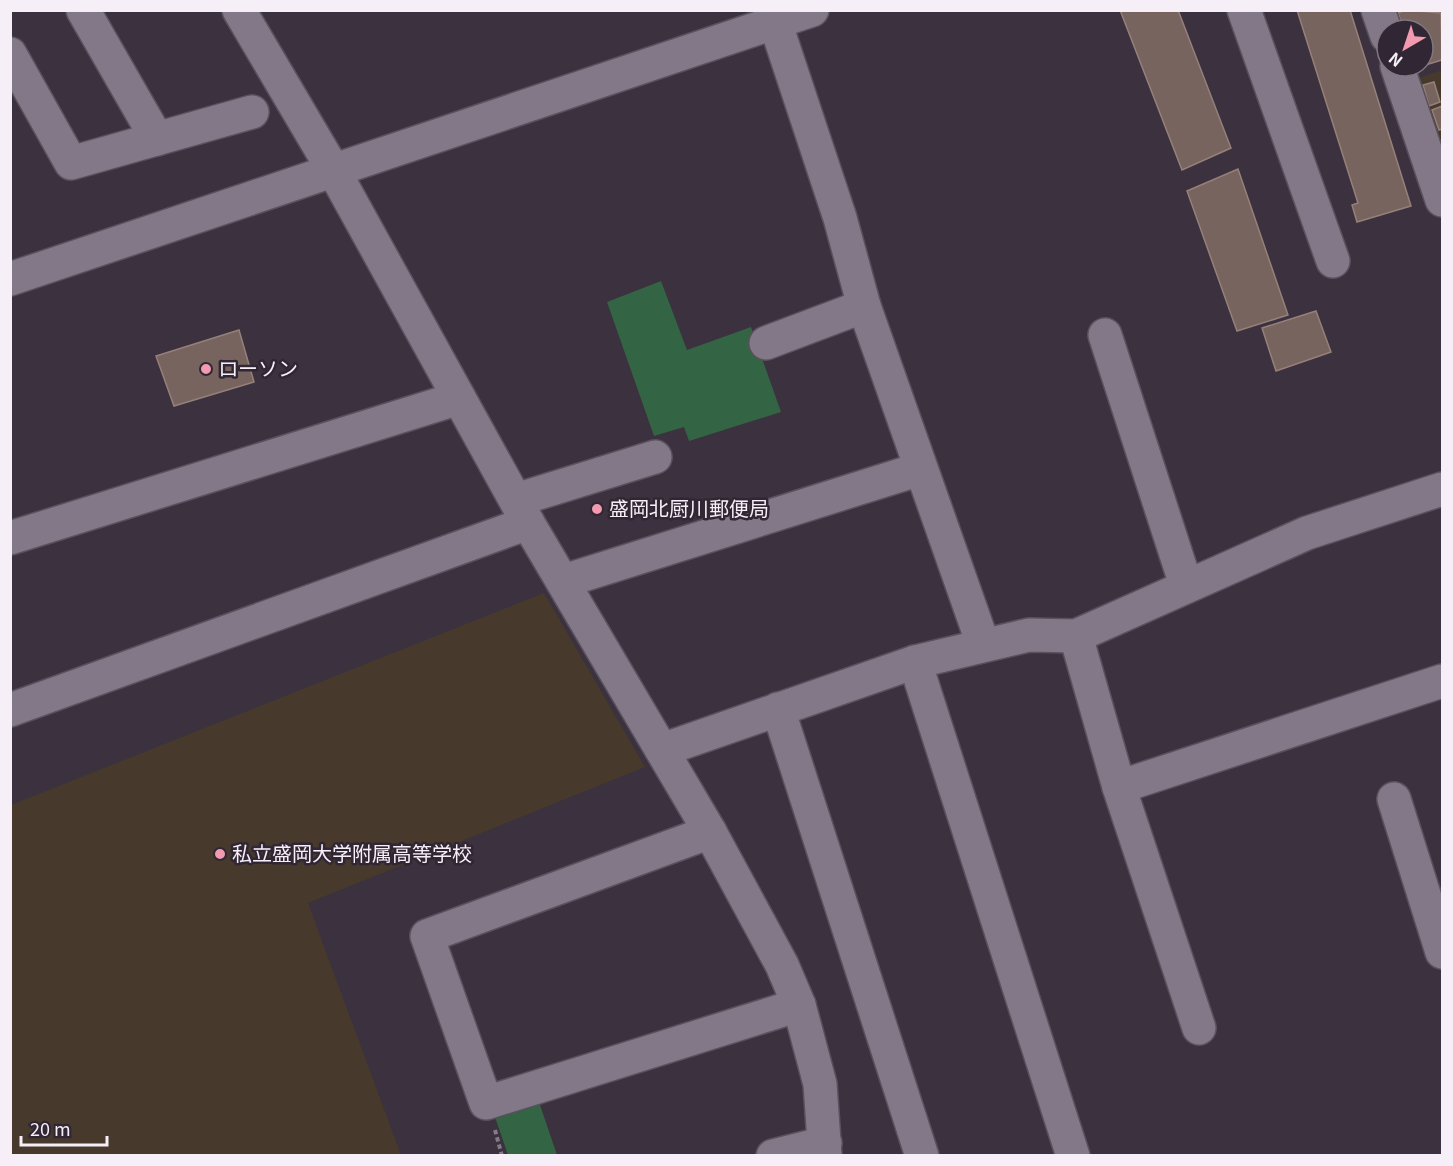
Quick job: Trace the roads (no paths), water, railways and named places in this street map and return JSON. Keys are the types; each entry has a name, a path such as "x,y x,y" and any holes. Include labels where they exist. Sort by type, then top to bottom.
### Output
{"street":[{"path":"83,10 157,139"},
{"path":"239,10 335,173 522,511 710,832 782,964 799,1005 820,1084 825,1149 773,1155"},
{"path":"10,279 335,173 774,17 812,10"},
{"path":"1244,10 1333,261"},
{"path":"774,17 840,218 864,306 983,644"},
{"path":"10,54 71,163 252,112"},
{"path":"1401,78 1443,200"},
{"path":"766,343 864,306"},
{"path":"1106,335 1186,585"},
{"path":"10,538 459,398"},
{"path":"10,710 655,457"},
{"path":"564,581 920,469"},
{"path":"662,750 915,662 983,644 1029,635 1076,636 1306,533 1443,489"},
{"path":"1076,636 1119,787 1199,1028"},
{"path":"915,662 1073,1155"},
{"path":"1119,787 1443,681"},
{"path":"778,710 922,1155"},
{"path":"1394,799 1443,952"},
{"path":"710,832 427,936 486,1103 799,1005"}],"place":[{"name":"ローソン","path":"206,369"},
{"name":"盛岡北厨川郵便局","path":"597,509"},
{"name":"私立盛岡大学附属高等学校","path":"220,854"}]}
